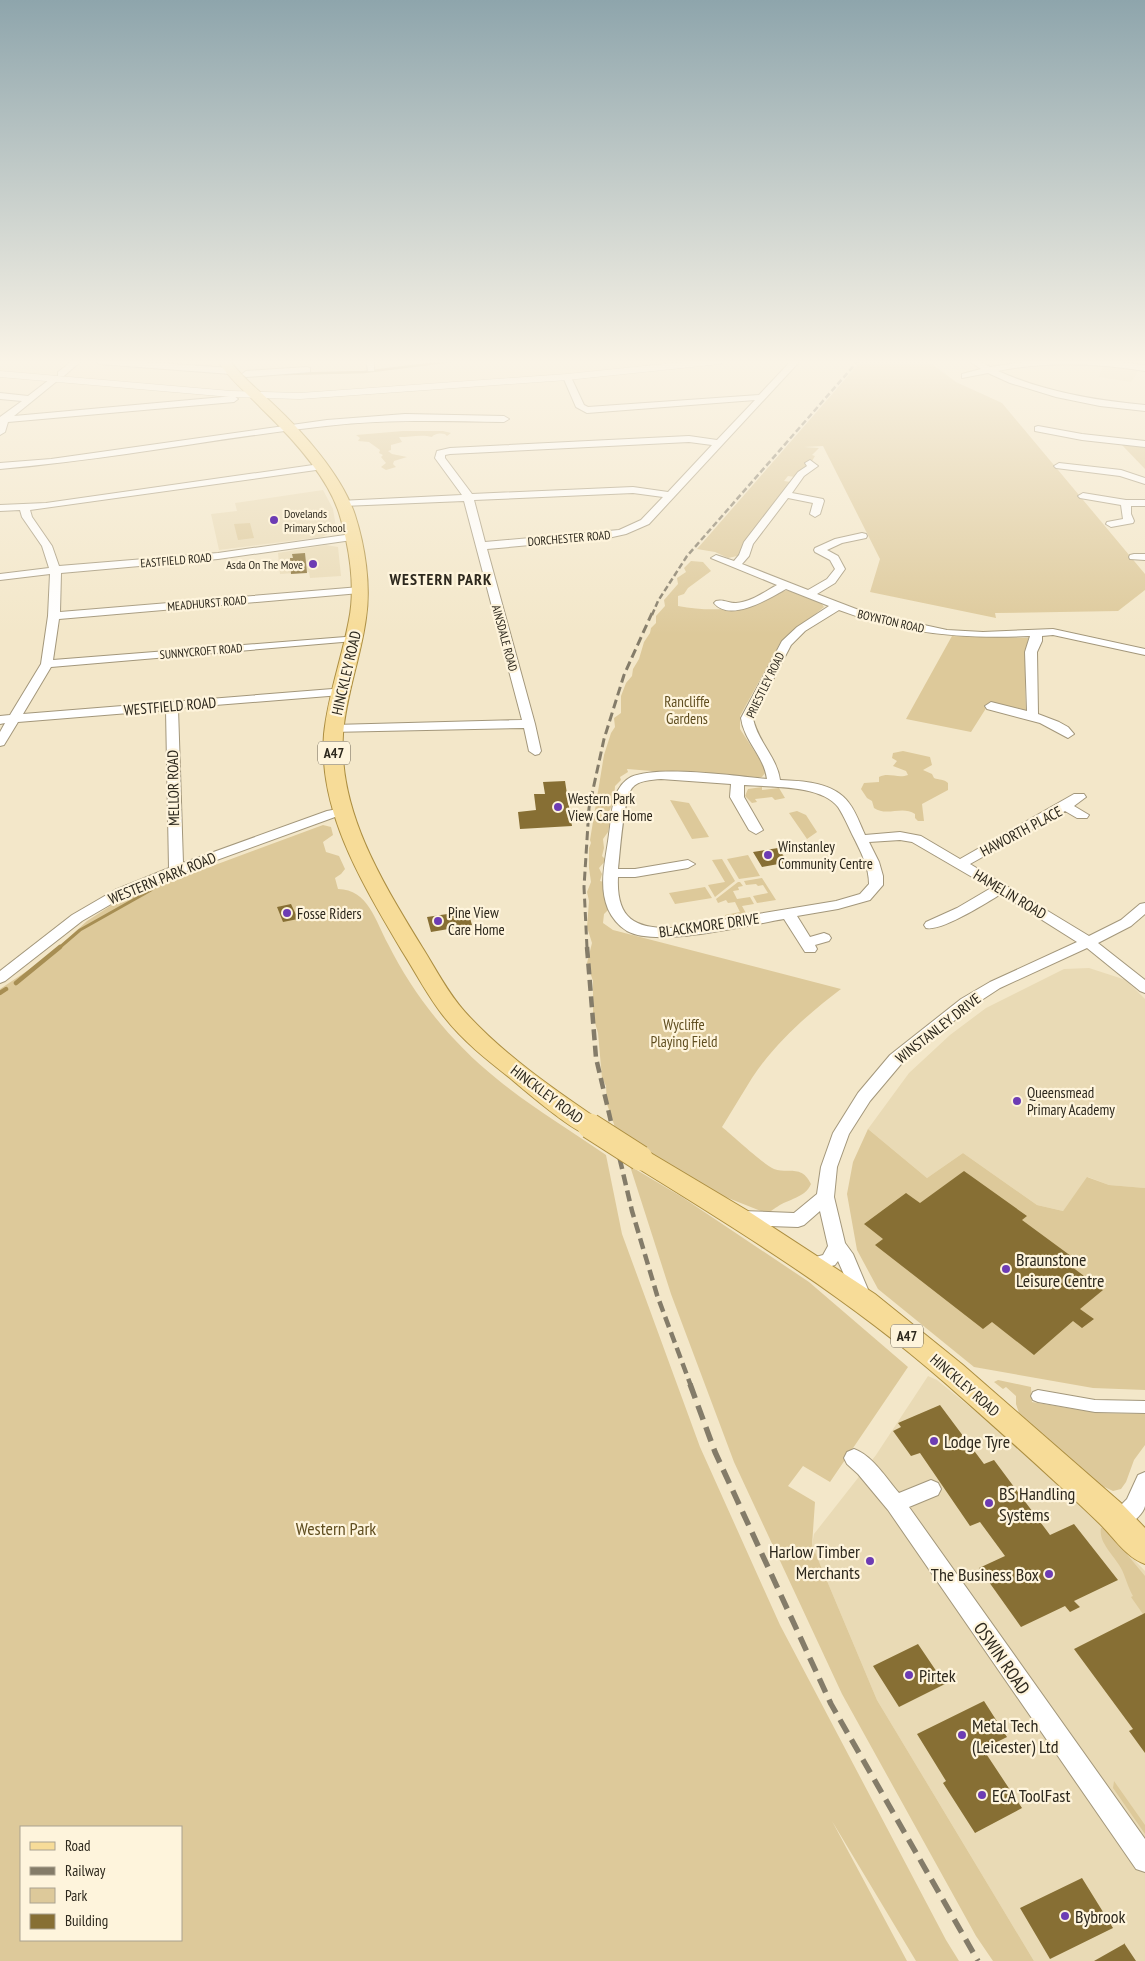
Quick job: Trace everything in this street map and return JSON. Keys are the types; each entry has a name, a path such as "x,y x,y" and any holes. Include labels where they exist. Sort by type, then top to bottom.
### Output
{"main road":[{"name":"HINCKLEY ROAD","path":"309,453 343,503 352,537 360,590 360,603 354,638 340,690 334,729 334,770 343,812 353,841 371,878 452,1012 517,1072 548,1097 640,1158 784,1247 865,1302 953,1373 1118,1521 1145,1550"}],"street":[{"path":"0,466 50,462 122,453"},
{"name":"AINSDALE ROAD","path":"441,453 439,455 440,458 466,492 468,498 535,752"},
{"name":"DORCHESTER ROAD","path":"480,546 622,532 645,522 710,453"},
{"path":"736,565 744,556 748,544 801,474 815,465"},
{"path":"1059,466 1072,465 1122,473 1145,481"},
{"path":"0,508 25,508 320,467"},
{"path":"343,503 633,490 669,495"},
{"path":"786,495 818,501 831,501"},
{"path":"1083,496 1126,503 1145,503"},
{"path":"815,514 818,501"},
{"path":"1110,524 1129,521 1126,514 1126,503"},
{"path":"0,742 48,664 54,616 55,570 47,546 27,517 25,508"},
{"path":"808,594 832,581 838,576 840,569 834,558 815,548 856,536"},
{"name":"EASTFIELD ROAD","path":"0,577 55,570 211,557 352,537"},
{"name":"BOYNTON ROAD","path":"716,558 860,614 947,633 983,635 1053,632 1145,652"},
{"path":"719,606 734,607 757,602 786,585"},
{"name":"MEADHURST ROAD","path":"54,616 360,590"},
{"name":"PRIESTLEY ROAD","path":"774,784 773,770 768,759 747,729 747,718 786,643 801,629 837,606"},
{"path":"1031,716 1033,712 1031,652 1036,640 1036,633"},
{"name":"SUNNYCROFT ROAD","path":"48,664 354,638"},
{"name":"WESTFIELD ROAD","path":"0,720 340,690"},
{"name":"MELLOR ROAD","path":"172,706 176,870"},
{"path":"991,706 1031,716 1066,731 1068,734"},
{"path":"334,729 529,724"},
{"name":"BLACKMORE DRIVE","path":"660,775 738,781 811,787 829,792 843,804 861,839 876,876 876,885 872,891 856,901 673,933 650,933 632,928 620,917 611,902 610,873 622,796 629,785 634,780 660,775"},
{"path":"738,781 737,797 756,830"},
{"path":"1066,806 1078,797"},
{"name":"HAWORTH PLACE","path":"960,864 1066,806 1082,815"},
{"name":"WESTERN PARK ROAD","path":"0,978 77,918 120,893 176,870 332,814 343,812"},
{"name":"HAMELIN ROAD","path":"861,839 892,836 916,839 1001,888 1088,942 1145,988"},
{"path":"610,873 636,872 678,861"},
{"path":"931,925 962,912 1001,888"},
{"name":"WINSTANLEY DRIVE","path":"865,1302 844,1254 837,1246 824,1197 829,1167 841,1134 864,1097 896,1059 966,1003 987,989 1126,923 1145,907"},
{"path":"788,913 808,945 824,938"},
{"path":"784,1247 781,1239 782,1233 824,1197"},
{"path":"739,1218 798,1220"},
{"path":"811,1265 829,1260 837,1246"},
{"path":"1038,1396 1095,1406 1145,1408"},
{"name":"OSWIN ROAD","path":"854,1458 865,1468 895,1504 1145,1860"},
{"path":"1118,1521 1135,1505 1145,1481"},
{"path":"895,1504 931,1489"}],"shaded area":[{"name":"Dovelands Primary School","path":"323,490 333,509 336,527 332,532 322,537 219,550 211,514 237,511 235,503"},
{"path":"326,545 338,547 341,576 310,578 309,572 280,574 278,553"},
{"name":"Queensmead Primary Academy","path":"1089,968 1126,980 1145,999 1145,1188 1109,1185 1088,1177 1063,1211 1037,1205 963,1153 927,1178 868,1129 909,1073 950,1035 986,1008 1064,969"},
{"path":"928,1376 937,1380 1045,1468 1145,1571 1145,1961 1034,1961 877,1700 812,1545 814,1534 876,1455"}],"green space":[{"path":"379,453 390,453 407,457 394,461 393,464 396,467 386,470 381,467 386,463 381,457 383,455"},
{"path":"781,453 814,453 812,455 815,456 812,461 807,462 807,466 795,477 788,476 784,481 791,482 744,542 742,555 728,558 715,552 697,549"},
{"path":"826,453 1043,453 1145,574 1145,590 1118,611 995,613 996,618 870,592 880,559"},
{"path":"1129,453 1145,453 1145,469"},
{"path":"250,523 254,538 238,540 234,524"},
{"path":"691,561 703,562 711,571 688,588 684,594 678,596 678,606 699,609 730,609 761,602 782,591 792,591 822,604 824,607 780,643 740,716 740,729 766,769 762,777 752,779 627,769 628,772 620,777 621,780 615,786 614,800 609,812 611,818 608,832 603,839 604,848 602,856 606,860 599,868 602,874 600,881 604,882 609,909 604,914 603,923 613,930 841,989 804,1019 771,1053 752,1078 722,1127 769,1166 779,1170 799,1172 811,1184 801,1195 766,1213 723,1196 617,1133 607,1104 606,1086 602,1078 598,1033 593,1016 593,981 587,963 592,943 587,927 589,901 587,892 591,882 589,848 604,755 611,733 615,727 614,718 621,713 621,696 626,683 632,676 644,642 651,628 656,623 656,616 665,606 664,600 678,584 677,578 686,572 684,568"},
{"path":"952,636 1028,638 1025,691 1026,710 990,702 971,732 906,719"},
{"path":"903,751 930,757 932,765 923,770 932,774 934,778 948,783 948,790 922,804 924,821 918,821 915,818 915,814 910,812 884,811 874,808 872,801 867,798 861,789 864,783 879,782 879,777 908,775 906,771 893,766 897,761 892,758 893,753"},
{"path":"762,787 762,790 779,788 785,798 775,800 772,797 755,799 757,802 752,803 745,796 748,789"},
{"path":"670,800 689,803 709,837 692,839"},
{"path":"797,811 806,815 817,832 807,839 789,813"},
{"name":"Western Park","path":"323,825 331,827 333,835 323,842 326,852 339,856 345,869 335,878 338,889 348,890 357,894 370,908 398,963 422,1000 449,1034 497,1079 537,1109 606,1155 622,1234 700,1447 780,1625 946,1940 959,1961 916,1961 832,1821 907,1961 0,1961 0,989 45,959 87,921 118,901"},
{"path":"748,855 760,876 739,879 727,859"},
{"path":"722,859 735,881 715,897 708,885 725,882 712,860"},
{"path":"762,878 776,900 757,903 753,896 768,893 763,885 746,885 744,881"},
{"path":"738,882 743,886 738,887 739,890 733,891 737,899 750,897 754,904 742,906 747,915 727,918 725,915 740,912 735,902 728,903 726,900 718,903 716,899"},
{"path":"705,887 712,898 675,904 669,893"},
{"name":"Braunstone Leisure Centre","path":"868,1129 927,1178 963,1153 1037,1205 1063,1211 1087,1177 1109,1185 1145,1188 1145,1390 1093,1388 974,1367 878,1289 857,1250 847,1194 853,1162"},
{"path":"630,1166 682,1197 809,1282 908,1367 830,1482 803,1466 788,1486 815,1502 812,1545 877,1700 1034,1961 993,1961 976,1936 842,1694 734,1462 671,1294"},
{"path":"998,1380 1031,1387 1032,1402 1098,1413 1145,1414 1145,1445 1134,1460 1126,1482 1121,1489 1113,1491 1098,1484 1019,1413 1016,1396 1006,1387 1003,1389 994,1382"},
{"path":"1101,1528 1105,1528 1145,1576 1145,1617 1131,1597 1133,1596 1122,1570 1102,1539"},
{"path":"1114,1781 1145,1825 1145,1834 1113,1788"}],"building":[{"path":"305,553 307,573 291,574 290,558 293,558 292,554"},
{"name":"Western Park View Care Home","path":"565,781 572,826 520,829 518,812 536,810 534,794 545,794 543,782"},
{"name":"Winstanley Community Centre","path":"778,848 785,858 781,859 784,863 762,867 753,852"},
{"name":"Fosse Riders","path":"291,904 298,919 283,922 277,907"},
{"name":"Pine View Care Home","path":"468,911 472,925 431,932 427,917"},
{"name":"Braunstone Leisure Centre","path":"964,1171 1027,1216 1022,1220 1075,1259 1068,1264 1103,1290 1080,1309 1094,1319 1082,1328 1073,1321 1034,1355 992,1322 983,1329 875,1245 883,1239 864,1224 906,1193 920,1203"},
{"path":"940,1405 984,1464 994,1460 1050,1535 1074,1524 1118,1580 1074,1601 1080,1607 1070,1612 1065,1606 1021,1627 979,1568 1005,1556 980,1522 970,1526 920,1453 911,1456 893,1431 901,1427 898,1423"},
{"path":"1145,1613 1145,1753 1129,1731 1133,1729 1074,1649"},
{"name":"Pirtek","path":"918,1644 945,1684 899,1707 873,1666"},
{"path":"984,1701 1007,1737 983,1749 1022,1808 975,1833 943,1783 946,1781 917,1734"},
{"name":"Bybrook","path":"1082,1878 1113,1928 1050,1959 1020,1908"},
{"path":"1124,1944 1136,1961 1094,1961"}],"waterway":[{"path":"59,948 80,930 151,890"},
{"path":"16,983 60,947"},
{"path":"0,993 6,989"}],"railway":[{"path":"652,615 658,601 687,556 778,453"},
{"path":"587,948 584,887 589,808 604,739 624,675 652,613"},
{"path":"587,947 596,1058 632,1211 657,1295 691,1386"},
{"path":"690,1384 715,1452 831,1704 978,1961"}],"place":[{"name":"Dovelands Primary School","path":"274,520"},
{"name":"Asda On The Move","path":"313,564"},
{"name":"Western Park View Care Home","path":"558,807"},
{"name":"Winstanley Community Centre","path":"768,855"},
{"name":"Fosse Riders","path":"287,913"},
{"name":"Pine View Care Home","path":"438,921"},
{"name":"Queensmead Primary Academy","path":"1017,1101"},
{"name":"Braunstone Leisure Centre","path":"1006,1269"},
{"name":"Lodge Tyre","path":"934,1441"},
{"name":"BS Handling Systems","path":"989,1503"},
{"name":"Harlow Timber Merchants","path":"870,1561"},
{"name":"The Business Box","path":"1049,1574"},
{"name":"Pirtek","path":"909,1675"},
{"name":"Metal Tech (Leicester) Ltd","path":"962,1735"},
{"name":"ECA ToolFast","path":"982,1795"},
{"name":"Bybrook","path":"1065,1916"}],"district":[{"name":"WESTERN PARK","path":"441,579"}],"park label":[{"name":"Rancliffe Gardens","path":"687,710"},
{"name":"Wycliffe Playing Field","path":"684,1032"}]}
